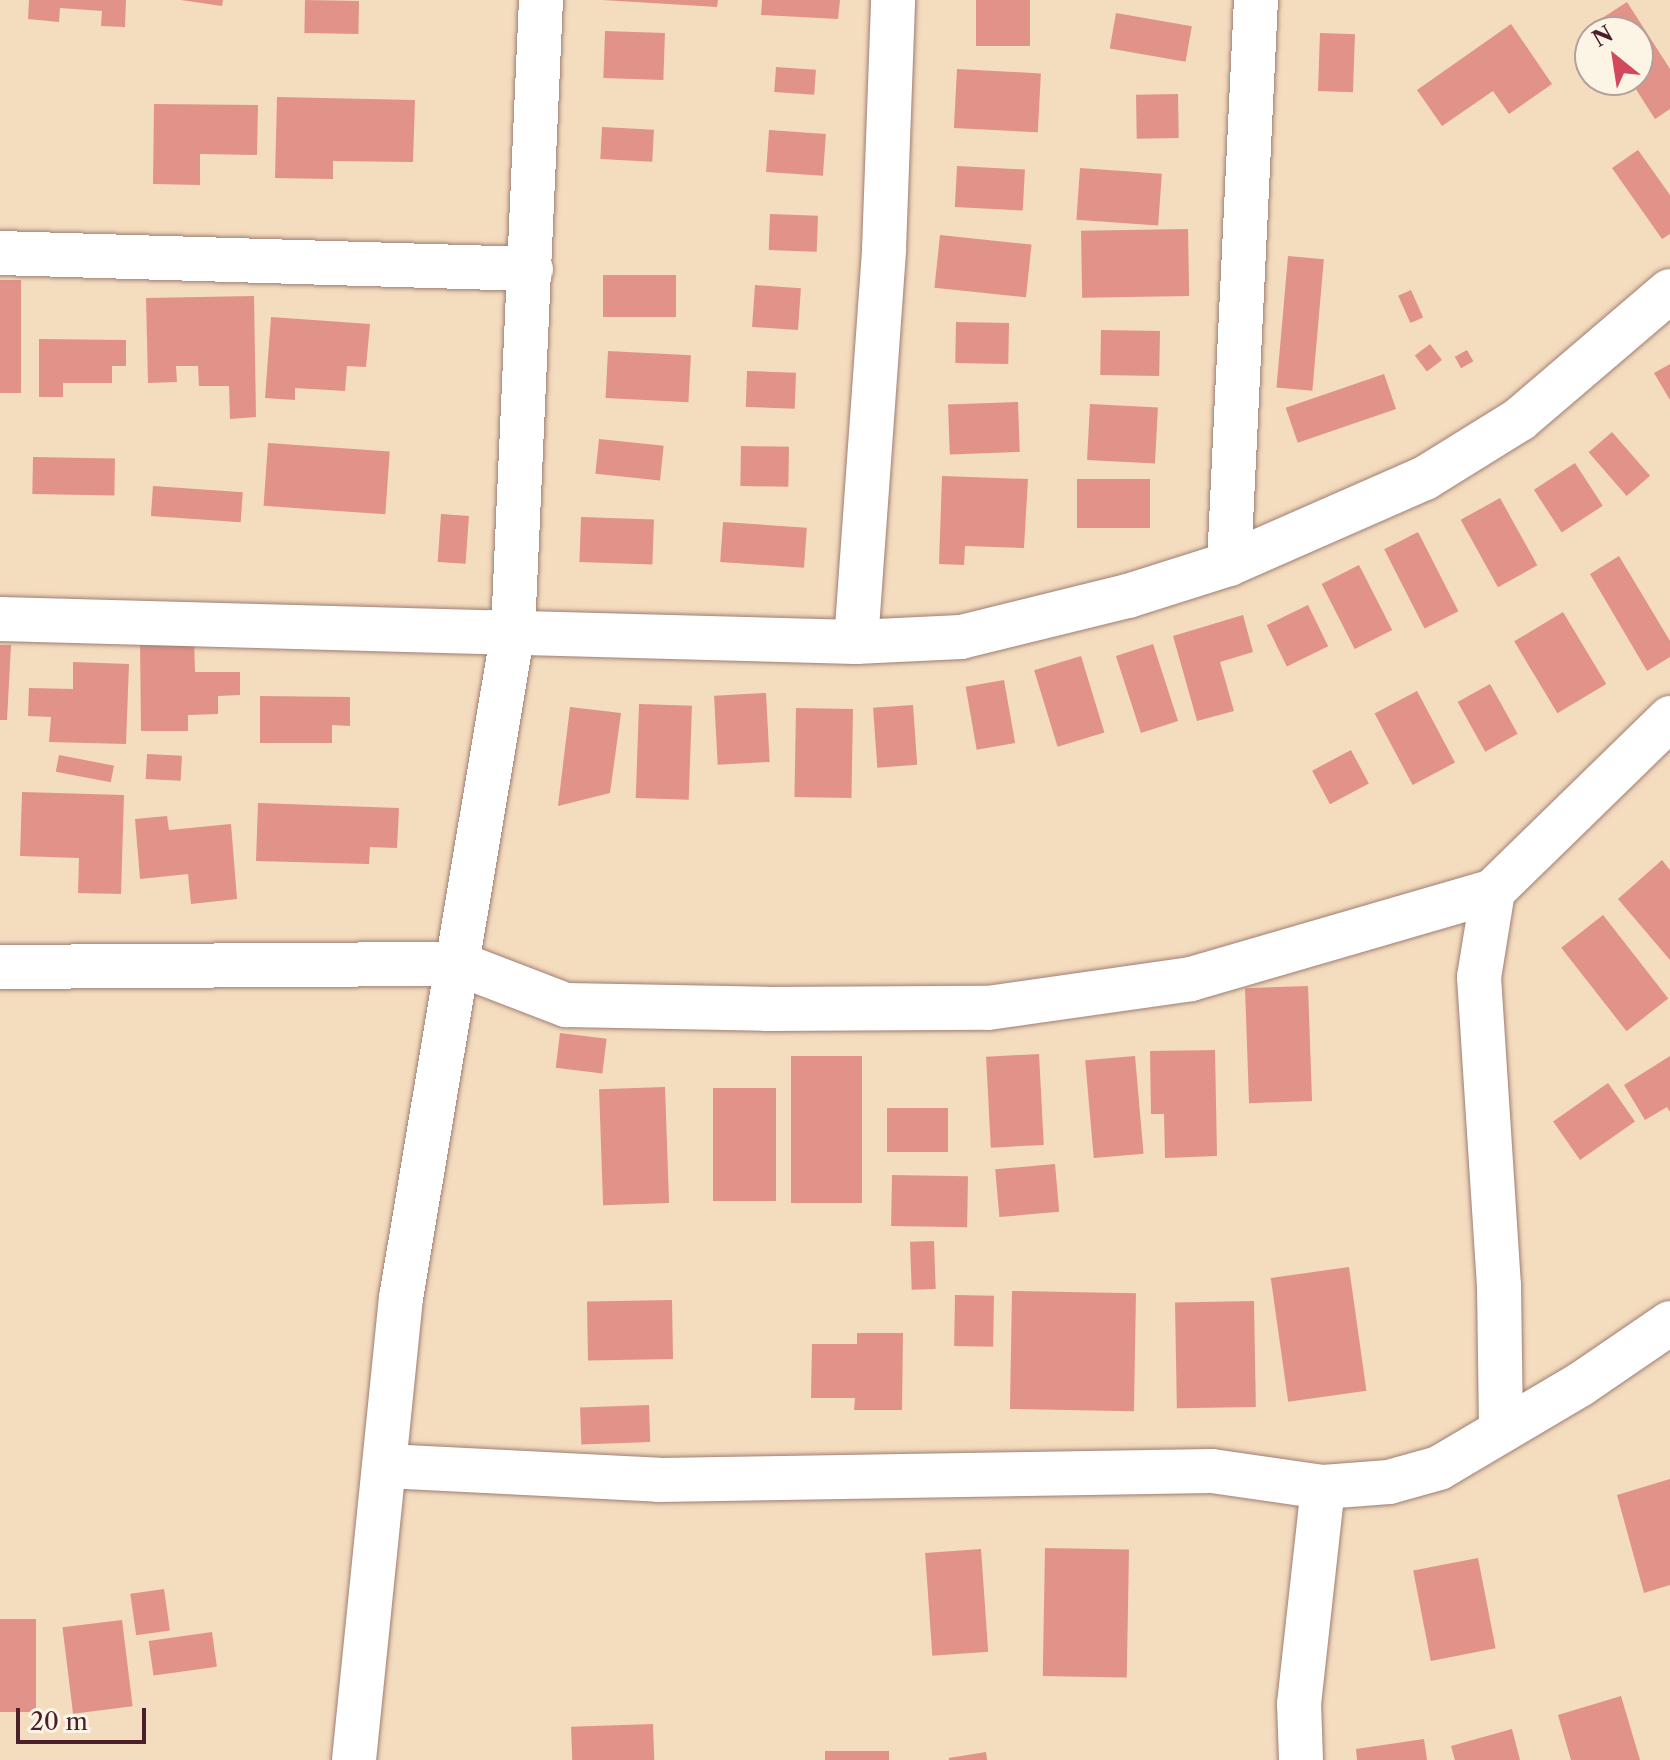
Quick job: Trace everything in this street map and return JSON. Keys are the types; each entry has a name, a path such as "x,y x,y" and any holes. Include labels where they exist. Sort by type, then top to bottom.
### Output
{"street":[{"path":"354,1760 401,1298 513,631 541,0"},
{"path":"856,642 884,249 893,0"},
{"path":"1229,564 1256,0"},
{"path":"0,253 531,269"},
{"path":"0,619 856,642 961,637 1128,596 1229,564 1439,470 1520,419 1670,291"},
{"path":"0,967 459,964 566,1005 988,1008 1191,979 1493,891 1670,718"},
{"path":"1493,891 1479,977 1499,1285 1501,1431"},
{"path":"386,1466 659,1480 1212,1471 1323,1487 1389,1482 1439,1468 1670,1323"},
{"path":"1301,1760 1299,1704 1323,1487"}],"building":[{"path":"29,0 126,0 125,27 101,26 102,11 60,8 59,22 28,19"},
{"path":"181,0 223,0 222,6"},
{"path":"305,0 359,1 358,34 304,33"},
{"path":"602,0 718,0 717,7"},
{"path":"762,0 840,0 838,19 761,15"},
{"path":"976,0 1030,0 1030,46 976,46"},
{"path":"1627,2 1636,16 1605,16"},
{"path":"1116,13 1192,26 1186,62 1110,48"},
{"path":"1511,24 1552,84 1509,114 1493,91 1442,126 1417,90"},
{"path":"605,31 665,33 663,80 603,78"},
{"path":"1320,33 1355,34 1353,92 1318,91"},
{"path":"1654,44 1670,69 1670,109 1655,119 1640,96 1654,96"},
{"path":"776,67 816,70 814,95 774,92"},
{"path":"957,69 1041,73 1038,132 954,128"},
{"path":"1178,94 1179,138 1137,139 1136,95"},
{"path":"277,97 415,100 413,162 333,161 333,179 275,178"},
{"path":"154,104 258,105 257,155 200,154 200,185 153,184"},
{"path":"602,127 654,130 652,162 600,159"},
{"path":"769,130 826,134 823,176 766,172"},
{"path":"1638,150 1670,195 1670,234 1662,239 1612,168"},
{"path":"957,166 1025,170 1023,211 955,207"},
{"path":"1080,168 1162,174 1158,226 1076,220"},
{"path":"770,214 818,216 817,252 769,250"},
{"path":"1188,229 1189,296 1082,298 1081,231"},
{"path":"940,235 1031,245 1026,297 934,288"},
{"path":"1288,256 1324,259 1312,391 1276,387"},
{"path":"603,275 676,275 676,317 603,317"},
{"path":"0,280 21,280 21,393 0,393"},
{"path":"755,285 801,288 798,330 752,327"},
{"path":"1411,290 1423,317 1410,323 1398,296"},
{"path":"254,296 256,417 230,419 229,386 199,386 198,366 176,366 177,382 148,383 146,298"},
{"path":"271,317 370,324 366,367 347,366 345,391 295,388 295,400 265,398"},
{"path":"956,322 1009,323 1008,364 955,363"},
{"path":"1101,330 1160,331 1159,376 1100,375"},
{"path":"39,339 126,340 126,366 112,366 112,383 63,383 63,397 39,397"},
{"path":"1430,344 1442,360 1427,371 1415,355"},
{"path":"1467,350 1473,361 1461,368 1455,357"},
{"path":"608,351 691,355 688,402 606,398"},
{"path":"1670,364 1670,400 1654,373"},
{"path":"747,371 796,373 795,409 746,407"},
{"path":"1384,374 1396,409 1298,443 1286,408"},
{"path":"1018,402 1020,452 950,454 948,404"},
{"path":"1090,404 1158,408 1155,463 1087,460"},
{"path":"1612,432 1650,476 1627,496 1589,452"},
{"path":"599,439 664,446 660,481 595,474"},
{"path":"268,443 390,452 385,514 264,506"},
{"path":"741,446 789,447 788,487 740,486"},
{"path":"33,457 115,458 114,495 32,494"},
{"path":"1575,463 1603,506 1562,532 1534,490"},
{"path":"942,476 1028,479 1024,548 965,546 964,565 939,564"},
{"path":"1077,479 1150,479 1150,528 1077,528"},
{"path":"153,486 243,492 241,522 151,516"},
{"path":"1500,498 1537,565 1498,587 1461,520"},
{"path":"441,514 469,516 466,564 438,562"},
{"path":"581,517 654,520 652,565 579,562"},
{"path":"723,522 807,528 804,568 720,562"},
{"path":"1418,532 1458,611 1425,629 1384,549"},
{"path":"1619,556 1670,641 1670,657 1647,671 1590,574"},
{"path":"1359,565 1392,630 1355,649 1322,584"},
{"path":"1308,605 1328,646 1287,667 1267,625"},
{"path":"1563,612 1606,684 1557,713 1514,641"},
{"path":"1243,615 1253,652 1220,662 1234,711 1197,721 1173,636"},
{"path":"194,639 195,672 240,672 240,695 218,696 218,714 188,715 188,731 141,731 140,640"},
{"path":"1153,644 1178,721 1141,733 1116,656"},
{"path":"0,645 11,645 7,720 0,720"},
{"path":"1081,656 1104,733 1058,747 1034,670"},
{"path":"73,662 129,664 126,744 49,742 51,717 28,716 29,688 73,689"},
{"path":"1004,680 1015,743 977,750 966,687"},
{"path":"1490,684 1518,734 1485,752 1458,702"},
{"path":"1417,691 1455,763 1413,785 1375,714"},
{"path":"766,693 770,762 718,765 714,696"},
{"path":"260,696 350,697 350,726 332,725 332,743 260,743"},
{"path":"639,704 692,706 689,800 636,798"},
{"path":"913,705 917,765 877,768 873,708"},
{"path":"570,707 621,713 610,793 558,806"},
{"path":"796,708 853,709 851,798 794,797"},
{"path":"1351,750 1369,784 1330,804 1312,771"},
{"path":"147,754 182,756 181,781 146,779"},
{"path":"59,755 114,766 111,782 56,772"},
{"path":"22,792 124,795 121,894 78,893 79,858 20,856"},
{"path":"258,803 399,808 397,848 370,847 369,864 256,861"},
{"path":"167,816 169,830 231,824 237,899 191,904 188,874 140,879 135,819"},
{"path":"1662,860 1670,870 1670,960 1618,899"},
{"path":"1603,915 1668,999 1626,1031 1561,948"},
{"path":"1308,986 1312,1101 1249,1103 1245,988"},
{"path":"560,1033 607,1039 602,1073 556,1068"},
{"path":"1215,1050 1217,1156 1165,1158 1164,1114 1151,1114 1150,1051"},
{"path":"1039,1054 1044,1145 991,1148 986,1057"},
{"path":"791,1056 862,1056 862,1203 791,1203"},
{"path":"1135,1056 1144,1154 1094,1158 1085,1060"},
{"path":"1670,1056 1670,1112 1667,1107 1645,1120 1624,1085"},
{"path":"1608,1083 1635,1122 1580,1160 1553,1121"},
{"path":"665,1087 669,1203 603,1205 599,1089"},
{"path":"713,1088 776,1088 776,1201 713,1201"},
{"path":"887,1108 948,1108 948,1152 887,1152"},
{"path":"1055,1164 1059,1212 999,1217 995,1169"},
{"path":"892,1175 968,1176 967,1227 891,1226"},
{"path":"934,1241 936,1289 912,1290 910,1242"},
{"path":"1349,1267 1366,1391 1288,1402 1271,1278"},
{"path":"1012,1291 1136,1293 1134,1411 1010,1409"},
{"path":"955,1295 994,1296 993,1347 954,1346"},
{"path":"672,1300 673,1359 588,1360 587,1301"},
{"path":"1254,1301 1256,1407 1177,1408 1175,1302"},
{"path":"857,1333 903,1333 902,1410 854,1410 855,1398 811,1398 812,1344 857,1344"},
{"path":"649,1405 650,1442 581,1444 580,1407"},
{"path":"1670,1479 1670,1585 1644,1593 1617,1495"},
{"path":"1045,1548 1129,1549 1127,1677 1043,1676"},
{"path":"981,1549 988,1652 932,1656 925,1553"},
{"path":"1478,1558 1496,1648 1431,1661 1413,1571"},
{"path":"164,1589 170,1631 136,1635 130,1594"},
{"path":"0,1619 36,1619 36,1712 0,1712"},
{"path":"122,1620 133,1706 73,1714 62,1627"},
{"path":"212,1632 217,1667 153,1676 149,1641"},
{"path":"1621,1696 1640,1760 1571,1760 1558,1715"},
{"path":"653,1724 654,1760 572,1760 571,1727"},
{"path":"1512,1729 1520,1760 1455,1760 1451,1746"},
{"path":"1424,1739 1427,1760 1357,1760 1356,1749"},
{"path":"825,1751 889,1751 889,1760 825,1760"},
{"path":"986,1752 987,1760 949,1760 949,1758"}]}
